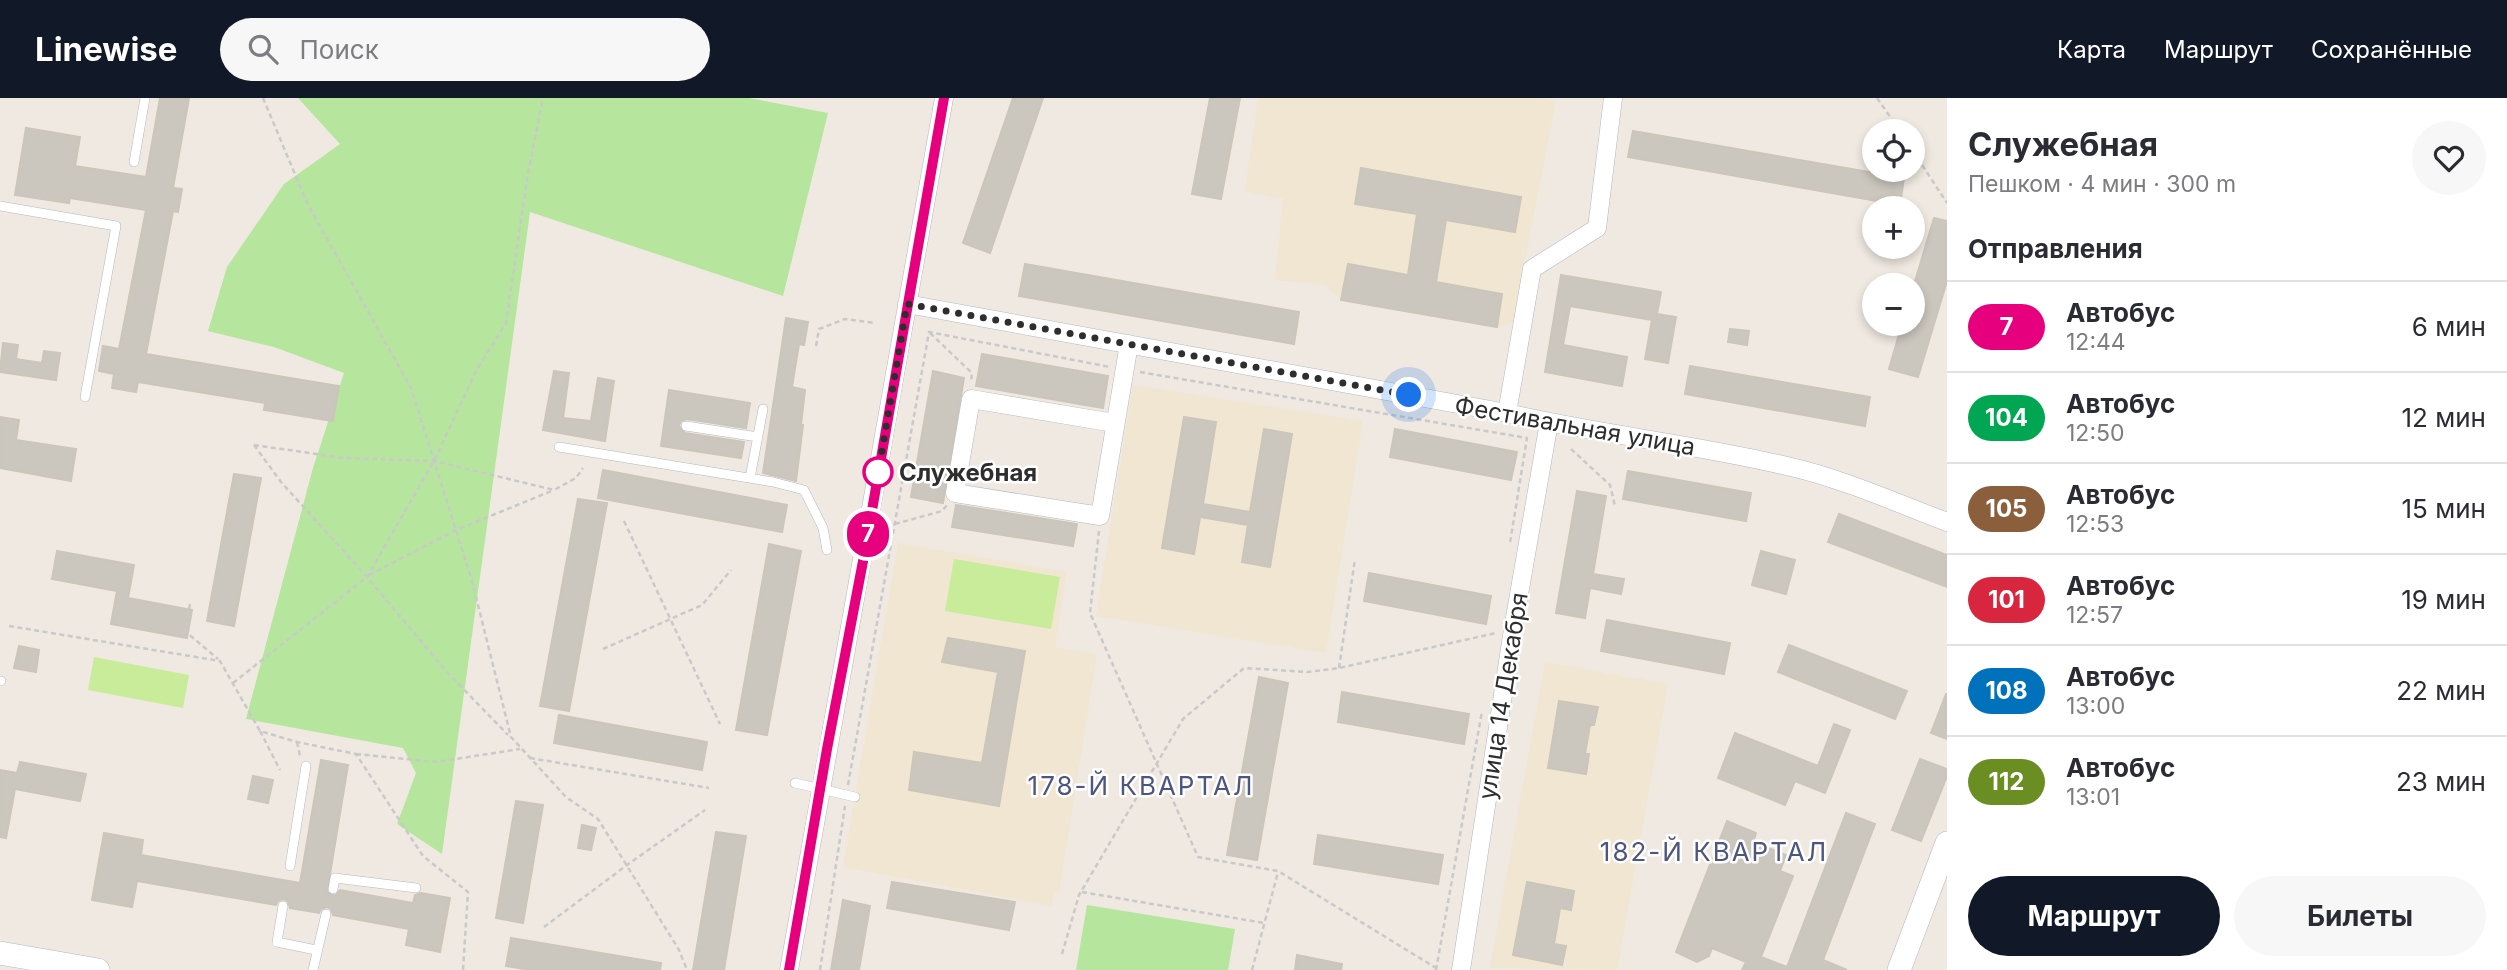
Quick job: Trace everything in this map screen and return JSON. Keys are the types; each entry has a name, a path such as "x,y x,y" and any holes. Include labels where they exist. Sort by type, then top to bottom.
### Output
{"street":[{"path":"789,970 944,98"},
{"path":"1507,413 1532,269 1597,229 1613,98"},
{"name":"Фестивальная улица","path":"907,304 1793,467 1947,522"},
{"path":"1114,423 971,399 955,493 1100,516 1129,344"},
{"name":"улица 14 Декабря","path":"1461,970 1513,629 1549,422"},
{"path":"1899,970 1947,843"},
{"path":"0,953 96,970"}],"lane":[{"path":"134,162 145,98"},
{"path":"0,206 116,226 85,397"},
{"path":"750,478 763,409"},
{"path":"686,426 758,437"},
{"path":"559,447 750,478 804,490 823,527 827,550"},
{"path":"290,866 304,765"},
{"path":"795,783 855,797"},
{"path":"333,889 335,878 416,888"},
{"path":"283,906 277,942 316,950"},
{"path":"313,970 326,914"}],"path":[{"path":"263,98 307,203 411,388 472,581 510,737"},
{"path":"367,577 434,461 477,369 506,323 528,173 543,98"},
{"path":"1878,98 1891,119"},
{"path":"1925,169 1947,203"},
{"path":"816,346 819,329 845,319 875,323"},
{"path":"929,332 972,373 971,399"},
{"path":"1510,544 1527,438"},
{"path":"554,490 434,461 344,458 254,445 281,482 367,577 446,671 566,797 598,819 679,950 687,970"},
{"path":"1571,449 1610,485 1615,506"},
{"path":"233,683 367,577 456,530 554,490 576,478 583,468"},
{"path":"895,524 942,511 955,493"},
{"path":"1100,516 1090,613 1198,857 1278,872 1436,969 1482,710"},
{"path":"624,521 720,724"},
{"path":"1339,668 1355,559"},
{"path":"603,649 702,606 731,570"},
{"path":"190,604 185,631 220,661 280,770"},
{"path":"9,626 220,661"},
{"path":"1062,954 1082,891 1183,719 1244,668 1308,672 1339,668 1496,633"},
{"path":"260,731 356,754 436,762 522,749"},
{"path":"297,742 304,765"},
{"path":"356,754 423,856 468,892 463,970"},
{"path":"530,758 709,788"},
{"path":"544,927 705,810"},
{"path":"1252,970 1278,872"},
{"path":"1082,891 1264,923"}],"shaded area":[{"path":"1258,98 1537,98 1556,101 1513,322 1497,327 1502,294 1436,282 1446,220 1515,232 1520,197 1361,168 1355,204 1417,214 1408,275 1348,264 1341,300 1326,285 1275,280 1283,199 1245,191"},
{"path":"1133,385 1363,421 1326,653 1096,616"},
{"path":"898,543 1067,572 1055,647 1097,654 1059,893 1054,893 1051,906 843,867"},
{"path":"1545,662 1668,684 1617,970 1490,968"}],"green space":[{"path":"298,98 749,98 828,113 783,296 530,212 442,854 397,824 416,773 403,748 246,719 313,468 344,373 274,347 208,331 227,267 284,184 340,144"},
{"path":"954,559 1060,577 1051,629 945,611"},
{"path":"94,657 189,675 183,708 88,690"},
{"path":"1087,905 1235,929 1228,970 1076,970"}],"building":[{"path":"160,98 189,98 173,188 182,189 178,212 173,211 146,354 339,386 333,421 264,410 265,403 138,382 136,392 112,388 114,374 99,371 103,346 119,349 146,210 70,198 69,203 15,195 26,128 80,137 75,166 146,177"},
{"path":"1013,98 1043,98 990,253 963,243"},
{"path":"1210,98 1240,98 1221,199 1192,194"},
{"path":"1633,131 1862,171 1862,182 1903,182 1901,196 1862,196 1862,198 1628,157"},
{"path":"1361,168 1521,197 1515,232 1446,220 1436,282 1502,294 1497,327 1341,300 1348,264 1408,275 1417,214 1355,204"},
{"path":"1934,218 1947,221 1947,281 1918,377 1889,369 1899,336 1925,336 1925,273 1918,273 1922,259 1925,259 1925,248"},
{"path":"1025,264 1299,312 1294,344 1019,296"},
{"path":"1561,275 1661,292 1657,314 1676,317 1668,363 1645,359 1652,320 1570,306 1563,345 1627,357 1622,386 1545,372"},
{"path":"786,318 808,322 804,345 799,344 792,387 805,390 796,481 763,473"},
{"path":"1730,329 1749,331 1747,345 1728,342"},
{"path":"3,343 18,345 16,359 42,363 44,351 60,353 56,380 0,372"},
{"path":"982,354 1108,376 1103,408 976,386"},
{"path":"1690,366 1870,397 1865,426 1685,394"},
{"path":"554,371 569,373 563,418 591,421 598,378 614,381 605,441 543,430"},
{"path":"933,371 964,378 943,503 911,497"},
{"path":"669,390 750,403 746,428 687,419 681,421 679,426 685,433 744,442 741,458 661,446"},
{"path":"0,417 19,420 16,440 76,449 71,481 0,468"},
{"path":"1184,417 1216,422 1203,504 1250,512 1264,429 1292,434 1270,567 1242,562 1248,525 1200,517 1194,554 1162,548"},
{"path":"1395,429 1517,452 1511,480 1390,457"},
{"path":"603,470 787,505 782,532 598,498"},
{"path":"1628,471 1751,493 1746,521 1623,499"},
{"path":"234,474 261,478 234,626 207,621"},
{"path":"1577,491 1606,496 1593,574 1624,579 1621,594 1590,588 1585,618 1556,613"},
{"path":"578,499 607,503 569,711 540,706"},
{"path":"956,505 1077,524 1073,546 952,527"},
{"path":"1839,514 1947,555 1947,587 1828,542"},
{"path":"769,544 801,551 767,735 736,730"},
{"path":"57,551 134,565 128,598 192,610 187,638 111,624 117,591 52,579"},
{"path":"1761,551 1795,560 1786,594 1752,585"},
{"path":"1369,573 1491,596 1486,624 1364,601"},
{"path":"1607,620 1730,643 1724,674 1601,651"},
{"path":"948,638 1025,651 999,806 909,790 914,752 982,763 998,672 942,662"},
{"path":"1789,645 1907,691 1895,719 1778,672"},
{"path":"19,646 39,650 36,672 14,668"},
{"path":"1259,677 1288,683 1257,860 1227,855"},
{"path":"1342,692 1469,714 1464,744 1338,722"},
{"path":"1947,694 1947,739 1931,733"},
{"path":"1559,701 1598,707 1594,725 1590,725 1585,754 1589,754 1586,774 1548,768"},
{"path":"559,715 707,742 702,770 554,743"},
{"path":"1834,724 1850,730 1825,793 1795,781 1785,805 1718,778 1735,733 1818,766"},
{"path":"1920,759 1947,769 1947,776 1921,841 1892,830"},
{"path":"321,760 348,765 327,892 335,896 340,890 413,903 415,895 421,893 450,898 440,952 406,945 409,929 333,915 327,907 319,913 290,908 288,901 283,899 276,905 137,881 132,907 92,900 104,833 143,840 141,855 300,883"},
{"path":"20,762 86,774 80,801 15,789 6,838 0,837 0,770 17,773"},
{"path":"253,776 273,780 268,803 248,799"},
{"path":"516,801 543,805 523,923 496,918"},
{"path":"1846,813 1875,824 1823,960 1847,970 1742,970 1746,962 1712,948 1709,956 1697,962 1676,952 1727,821 1756,833 1753,842 1786,855 1780,871 1793,876 1761,957 1787,967"},
{"path":"582,825 596,828 591,850 578,848"},
{"path":"716,832 746,836 724,970 693,970"},
{"path":"1318,835 1443,855 1438,884 1314,864"},
{"path":"892,882 1015,902 1009,930 887,908"},
{"path":"1527,882 1574,891 1571,910 1560,908 1554,944 1566,946 1562,965 1513,955"},
{"path":"843,900 870,906 859,970 831,970"},
{"path":"511,938 661,963 660,970 530,970 506,966"},
{"path":"1297,955 1342,964 1341,970 1295,970"}],"bus line":[{"name":"7","path":"789,970 944,98"}],"place":[{"name":"Служебная","path":"878,472"}],"district":[{"name":"178-Й КВАРТАЛ","path":"1141,785"},
{"name":"182-Й КВАРТАЛ","path":"1714,851"}],"route":[{"path":"878,472 907,304 1409,395"}]}
